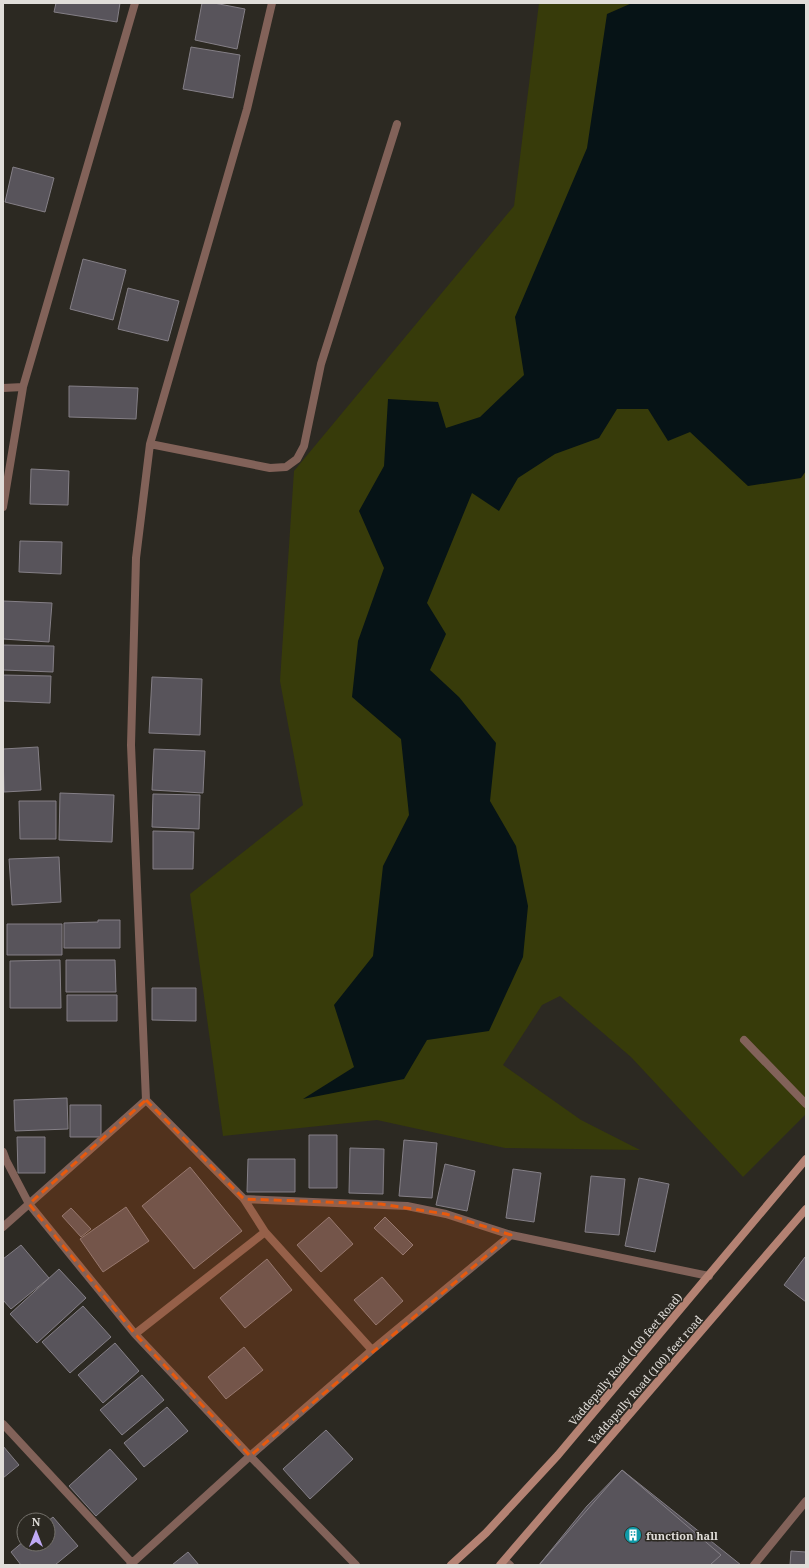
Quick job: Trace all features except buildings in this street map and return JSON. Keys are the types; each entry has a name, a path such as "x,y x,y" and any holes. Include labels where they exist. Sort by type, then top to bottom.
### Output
{"main road":[{"name":"Vaddepally Road (100 feet Road)","path":"451,1565 486,1533 558,1456 806,1159"},
{"name":"Vaddapally Road (100) feet road","path":"505,1564 806,1209"}],"street":[{"path":"3,507 23,387 135,3"},
{"path":"272,3 247,109 150,444 136,558 131,745 146,1100 244,1199 265,1232 372,1350"},
{"path":"150,444 270,468 286,467 297,459 304,446 321,364 397,124"},
{"path":"3,388 23,387"},
{"path":"744,1040 806,1104"},
{"path":"3,1227 146,1100"},
{"path":"3,1152 29,1204 135,1334 250,1456 356,1565"},
{"path":"244,1199 407,1206 446,1214 510,1235 709,1276"},
{"path":"135,1334 265,1232"},
{"path":"3,1424 131,1564 250,1456 372,1350 510,1235"},
{"path":"754,1565 806,1501"}],"highlighted area":[{"path":"146,1100 244,1199 381,1204 446,1214 511,1235 250,1456 135,1334 29,1204"}],"green space":[{"path":"539,3 806,3 806,1114 743,1177 631,1057 560,996 542,1005 503,1065 581,1120 640,1150 505,1148 377,1120 223,1136 190,894 303,805 280,681 294,471 514,206"}],"shaded area":[{"path":"632,3 806,3 806,471 801,478 748,486 690,432 668,441 648,409 617,409 599,438 555,454 518,478 499,511 472,493 427,603 446,634 430,670 459,697 496,743 490,801 516,846 528,906 523,957 489,1031 427,1040 404,1079 303,1099 354,1067 334,1005 373,956 383,866 409,815 401,739 352,697 358,641 384,568 359,511 384,466 388,399 438,402 446,428 480,417 524,375 515,317 587,148 607,14"}],"place":[{"name":"function hall","path":"633,1535"}]}
